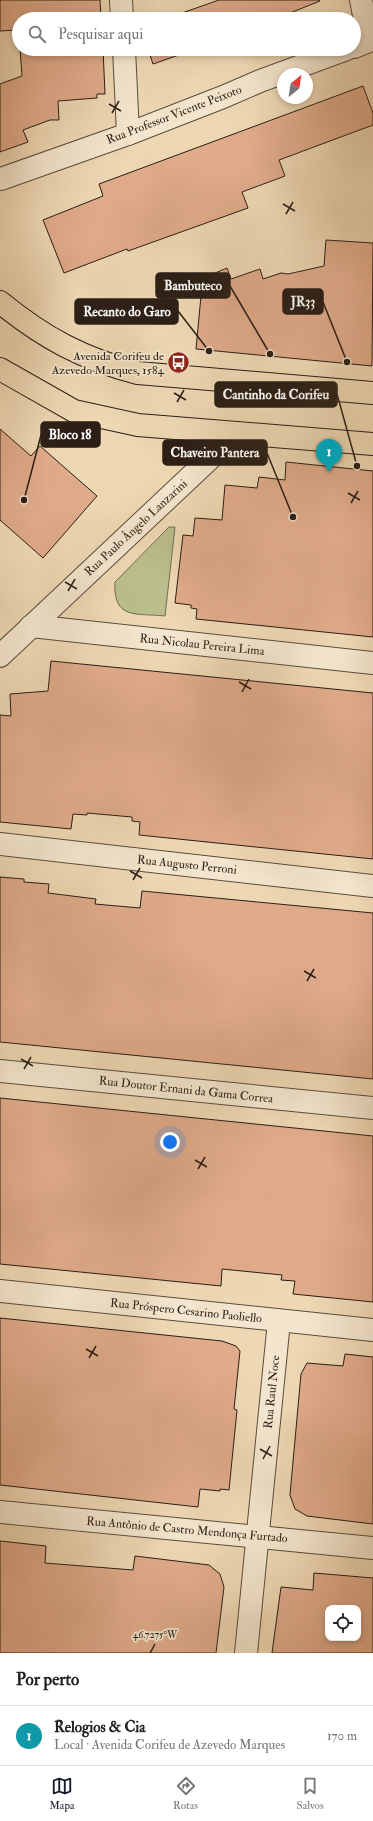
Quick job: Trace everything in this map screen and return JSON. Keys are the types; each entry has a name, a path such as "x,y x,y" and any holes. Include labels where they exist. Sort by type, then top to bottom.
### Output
{"main road":[{"path":"0,302 18,317 74,352 107,365 138,373 373,393"},
{"path":"0,369 74,411 138,425 373,444"}],"street":[{"path":"121,0 122,12"},
{"path":"361,0 369,41 361,44"},
{"path":"124,56 128,134"},
{"name":"Rua Professor Vicente Peixoto","path":"1,179 128,134 224,97 260,81 328,56"},
{"name":"Rua Paulo Ângelo Lanzarini","path":"0,656 237,433"},
{"name":"Rua Nicolau Pereira Lima","path":"31,626 373,663"},
{"name":"Rua Augusto Perroni","path":"0,844 373,886"},
{"name":"Rua Doutor Ernani da Gama Correa","path":"0,1071 373,1108"},
{"name":"Rua Próspero Cesarino Paoliello","path":"0,1291 373,1330"},
{"name":"Rua Raul Noce","path":"246,1653 279,1321"},
{"name":"Rua Antônio de Castro Mendonça Furtado","path":"0,1512 373,1548"}],"green space":[{"path":"169,527 175,527 165,616 136,614 122,609 115,594 115,582"}],"building":[{"path":"0,0 100,0 101,12 12,12 12,30 0,31"},
{"path":"219,0 320,1 292,12 185,12"},
{"path":"21,56 103,56 105,94 97,94 97,98 58,101 59,120 50,120 23,130 28,142 0,152 0,84 22,76"},
{"path":"150,56 176,56 153,64"},
{"path":"363,86 373,113 373,125 279,160 285,176 242,192 248,208 128,251 127,249 64,273 43,220 103,196 99,184"},
{"path":"326,240 373,243 372,366 196,349 201,296 196,281 227,268 231,279 260,269 263,279 281,273 288,274 324,266"},
{"path":"0,429 31,456 40,446 97,496 43,558 0,520"},
{"path":"286,462 373,471 373,637 196,619 197,609 191,608 191,605 175,603 183,535 193,536 195,518 222,520 225,485 257,488 259,477 285,480"},
{"path":"51,661 373,693 373,859 139,835 140,822 132,821 132,817 87,813 87,815 73,814 71,829 0,822 0,715 11,716 10,694 48,691"},
{"path":"0,877 24,879 24,882 49,884 48,893 96,899 95,904 140,908 142,891 373,913 373,1079 0,1042"},
{"path":"0,1098 373,1136 373,1302 293,1294 295,1281 281,1280 282,1275 222,1269 221,1286 0,1264"},
{"path":"0,1318 222,1341 236,1346 240,1351 234,1409 237,1410 229,1490 220,1489 220,1491 200,1489 198,1507 0,1485"},
{"path":"345,1354 373,1357 373,1524 307,1516 295,1509 290,1495 301,1374 307,1363 343,1366"},
{"path":"0,1541 46,1546 45,1563 133,1570 135,1556 209,1565 220,1574 224,1587 216,1653 0,1653"},
{"path":"314,1573 373,1578 373,1653 272,1653 281,1587 313,1590"}],"place":[{"name":"Recanto do Garo","path":"209,351"},
{"name":"Bambuteco","path":"270,354"},
{"name":"JR33","path":"347,362"},
{"name":"Avenida Corifeu de Azevedo Marques, 1584","path":"179,363"},
{"name":"Cantinho da Corifeu","path":"357,466"},
{"name":"Relogios & Cia","path":"329,472"},
{"name":"Bloco 18","path":"24,500"},
{"name":"Chaveiro Pantera","path":"293,517"}]}
